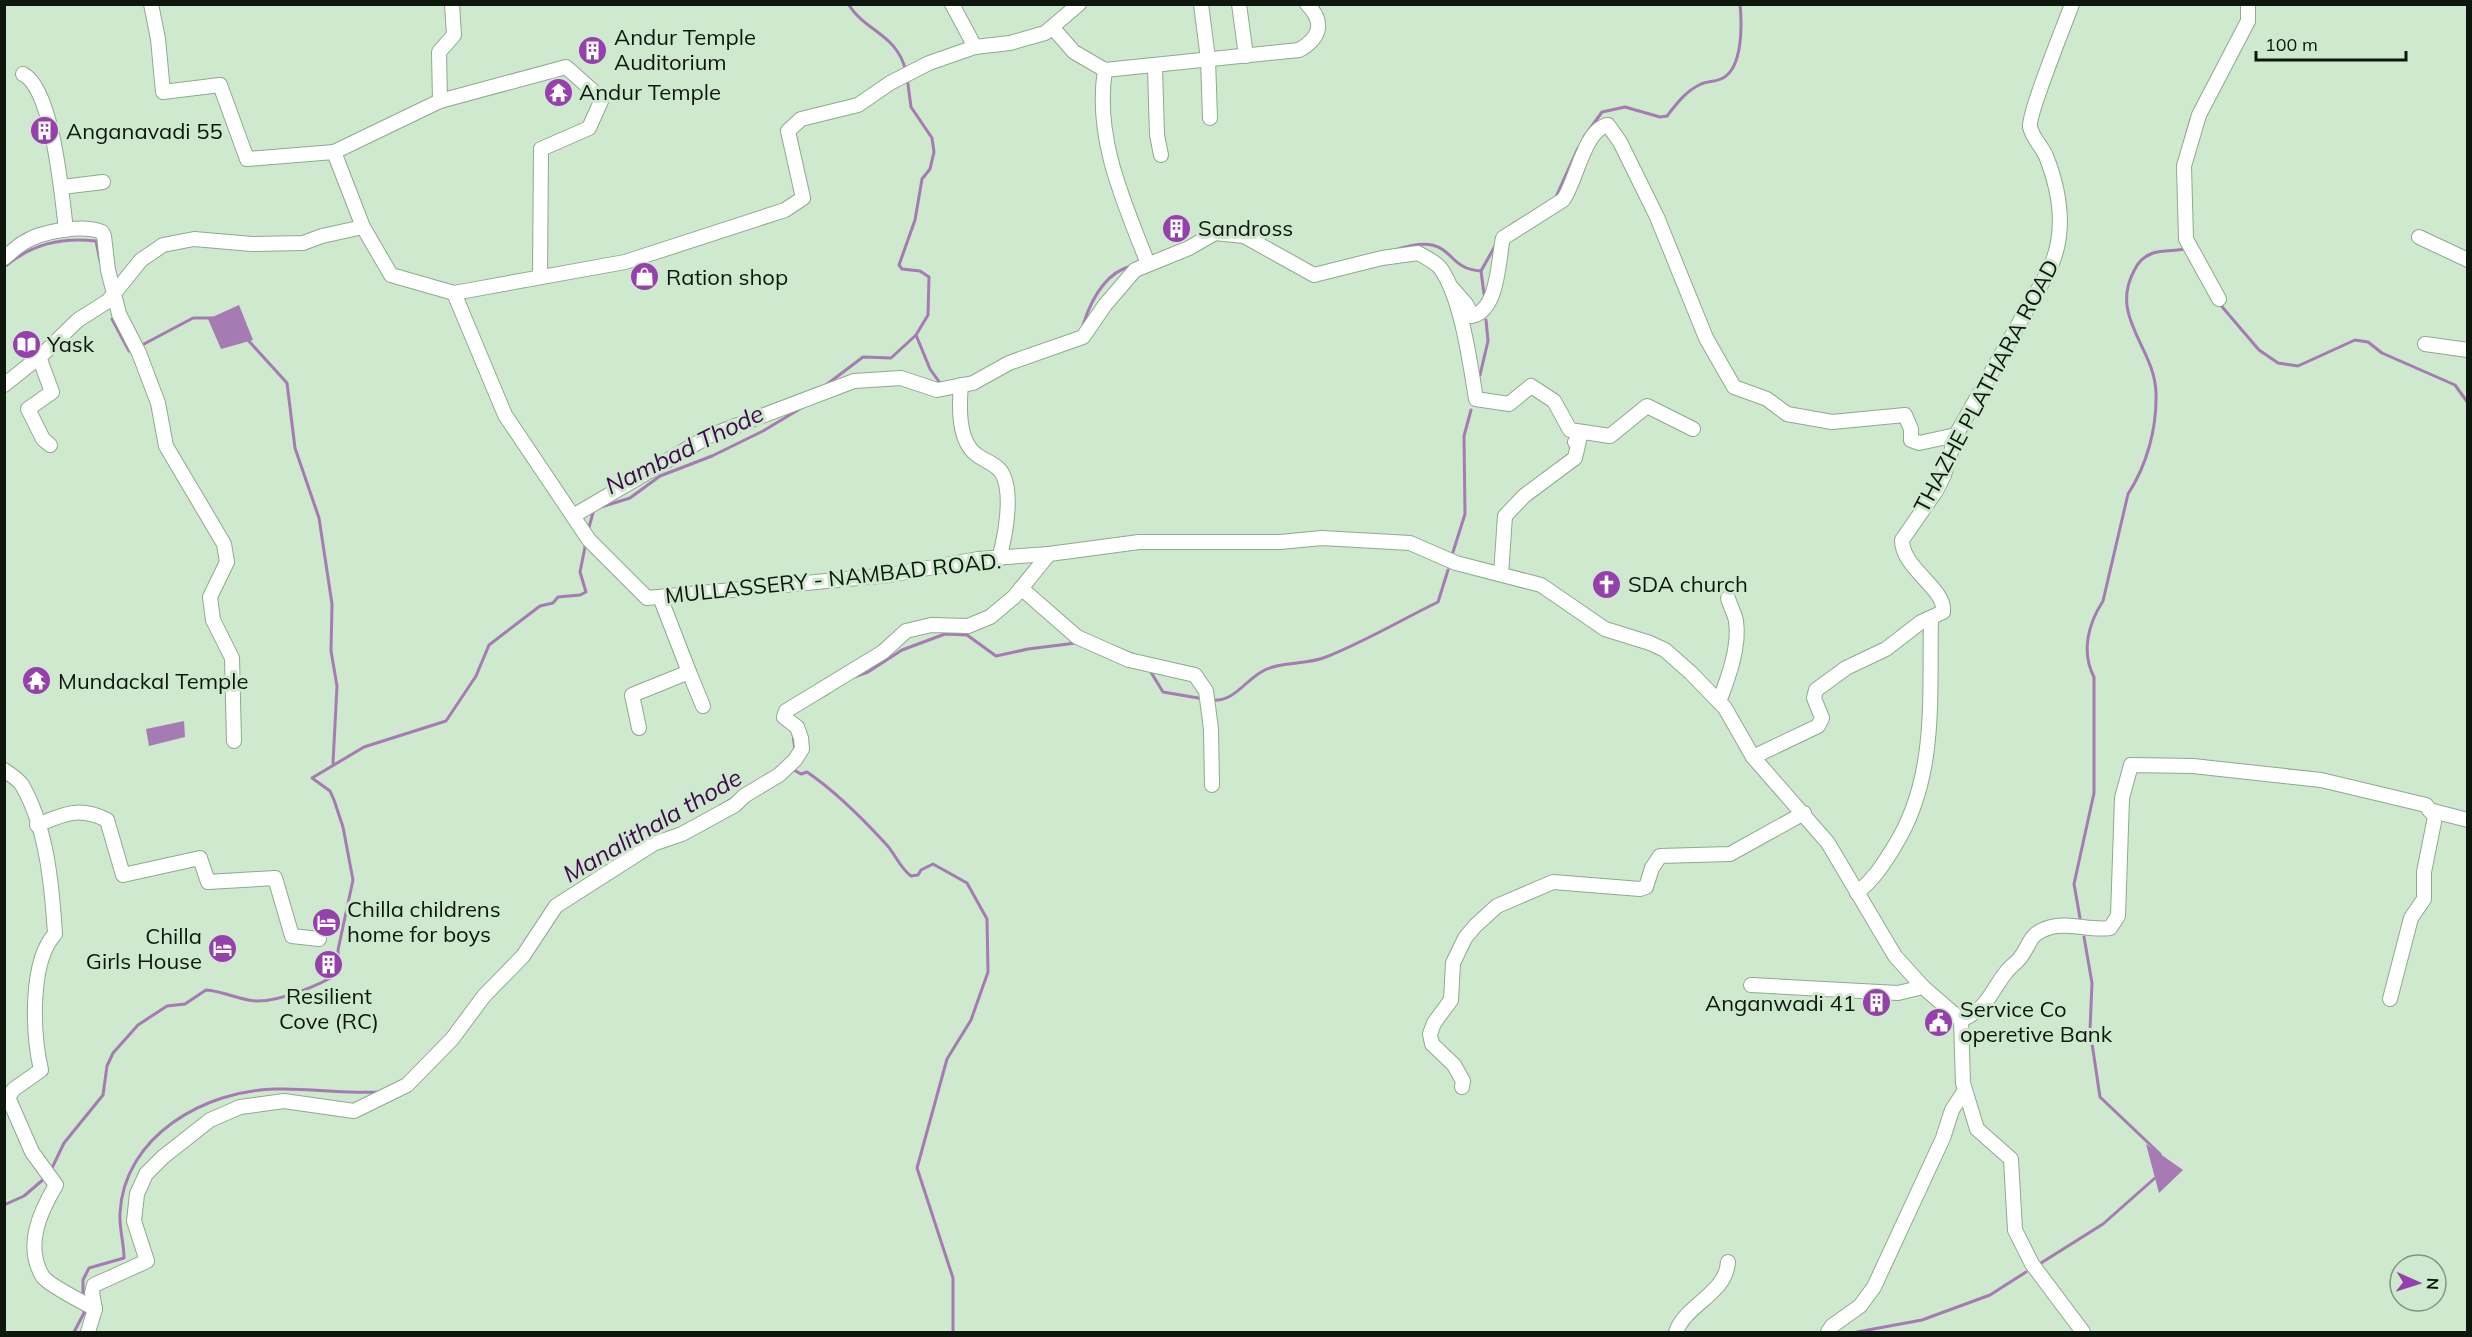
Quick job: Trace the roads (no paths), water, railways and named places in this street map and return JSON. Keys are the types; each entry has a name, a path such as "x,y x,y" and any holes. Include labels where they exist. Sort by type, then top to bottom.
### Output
{"street":[{"path":"151,4 158,39 163,92 220,85 247,159 334,152 440,101 566,67 602,99 590,128 542,149 540,278"},
{"path":"440,101 440,52 454,35 452,4"},
{"path":"952,4 975,46"},
{"path":"334,152 363,227 391,275 454,293 625,262 785,210 803,198 788,131 801,119 858,105 907,73 975,46 1010,43 1045,33 1079,4"},
{"path":"1201,4 1208,59 1210,118"},
{"path":"1239,4 1246,56"},
{"path":"1052,27 1074,52 1105,70 1155,67 1299,50 1310,44 1320,27 1307,4"},
{"name":"THAZHE PLATHARA ROAD","path":"1931,619 1943,612 1944,607 1912,566 1902,540 1940,483 1956,435 2048,272 2058,250 2061,232 2056,187 2044,153 2030,128 2034,103 2042,89 2072,4"},
{"path":"2219,299 2186,239 2184,166 2199,115 2248,21 2248,4"},
{"path":"1155,67 1157,135 1161,155"},
{"path":"1105,70 1102,103 1114,175 1148,264"},
{"path":"23,74 30,77 39,91 62,187 66,230"},
{"path":"1450,286 1466,304 1472,316 1482,312 1498,283 1498,262 1503,238 1563,200 1569,193 1574,174 1593,137 1602,126 1608,125 1620,142 1657,218 1707,338 1734,387 1767,399 1787,414 1832,422 1905,415 1911,429 1911,440 1919,443 1956,435"},
{"path":"62,187 103,182"},
{"path":"4,385 39,357 78,320 114,295 141,260 163,245 194,240 252,244 303,243 363,227"},
{"path":"4,258 25,241 66,230 90,228 102,232 114,295 158,403 166,446 172,460 224,544 227,562 210,597 213,620 232,658 234,741"},
{"path":"573,516 709,436 854,381 902,378 937,390 973,383 1009,363 1083,337 1105,305 1135,270 1189,248 1215,233 1244,236 1314,275 1382,258 1418,253 1440,267 1450,286 1469,356 1476,399 1509,404 1531,386 1554,401 1570,430 1578,437 1610,436 1647,406 1693,429"},
{"path":"2419,237 2468,260"},
{"name":"MULLASSERY - NAMBAD ROAD.","path":"454,293 505,415 589,540 647,598 890,575 978,559 1049,554 1139,542 1280,542 1322,538 1410,543 1456,563 1541,585 1605,629 1665,650 1719,702 1753,757 1828,843 1890,949 1923,987 1961,1020"},
{"path":"2425,344 2468,350"},
{"path":"39,357 52,392 28,409 43,439 50,445"},
{"path":"961,385 960,402 966,444 977,455 996,466 1005,478 1005,539 999,559"},
{"path":"1501,574 1505,516 1524,496 1575,458 1578,437"},
{"path":"88,1332 87,1304 94,1286 147,1261 134,1221 137,1194 146,1174 195,1130 210,1120 240,1107 264,1102 300,1102 323,1108 354,1111 407,1084 452,1039 484,996 523,956 556,906 653,844 702,824 779,775 801,753 801,738 793,724 784,717 786,711 883,652 906,631 931,625 956,627 980,622 990,617 1021,588 1049,554"},
{"path":"1021,588 1077,637 1128,660 1195,675 1206,691 1212,785"},
{"path":"660,597 703,706"},
{"path":"1719,702 1728,677 1735,643 1736,621 1728,598"},
{"path":"1753,757 1818,726 1822,718 1814,699 1816,690 1846,668 1886,649 1915,626 1931,619 1932,700 1929,752 1919,796 1907,827 1875,878 1857,893"},
{"path":"639,728 632,695 689,672"},
{"path":"2083,1332 2032,1264 2015,1230 2012,1159 1977,1129 1965,1090 1961,1020 1977,1013 1992,996 2007,972 2021,957 2031,937 2052,927 2094,930 2110,928 2118,916 2122,798 2131,765 2193,766 2343,783 2366,792 2426,805 2435,817 2424,872 2424,899 2411,918 2390,999"},
{"path":"4,770 21,783 37,825 45,853 55,934 48,942 38,971 35,1023 41,1070 29,1082 14,1089 8,1097 32,1152 56,1185 39,1214 34,1249 44,1278 87,1304"},
{"path":"37,825 82,810 107,820 123,875 200,858 208,882 275,878 292,936 319,939"},
{"path":"2429,810 2468,820"},
{"path":"1462,1087 1463,1081 1454,1065 1432,1044 1430,1034 1434,1023 1452,997 1453,963 1456,955 1475,926 1497,906 1553,882 1640,889 1646,887 1652,868 1660,856 1730,854 1804,813"},
{"path":"1751,985 1899,993 1923,987"},
{"path":"1828,1332 1832,1326 1860,1306 1874,1287 1943,1138 1952,1110 1965,1090"},
{"path":"1676,1332 1689,1313 1721,1284 1727,1272 1728,1262"}],"waterway":[{"path":"848,4 895,49 906,71"},
{"name":"Nambad Thode","path":"1584,137 1602,112 1625,107 1660,117 1667,116 1691,90 1701,84 1723,78 1730,72 1738,55 1740,4"},
{"path":"907,77 911,107 932,138 934,152 930,169 922,179 915,220 899,265 902,269 920,271 929,277 928,315 916,335"},
{"path":"2180,159 2191,119"},
{"name":"Nambad Thode","path":"1555,199 1578,148"},
{"name":"Nambad Thode","path":"1500,234 1516,222"},
{"path":"4,267 36,248 71,240 96,241 100,261"},
{"name":"Nambad Thode","path":"1395,250 1415,245 1439,247 1459,264 1468,269 1481,271 1495,246"},
{"path":"2080,918 2074,884 2094,793 2094,677 2088,658 2088,638 2093,619 2103,601 2128,494 2141,471 2150,446 2156,406 2154,377 2130,318 2127,303 2128,288 2137,265 2146,256 2157,252 2185,249"},
{"name":"Nambad Thode","path":"1083,325 1090,306 1106,281 1131,266"},
{"path":"1481,271 1484,294"},
{"path":"2218,302 2259,350 2278,363 2298,366 2355,340 2368,342 2382,353 2455,385 2468,403"},
{"path":"144,344 193,318 214,318"},
{"path":"112,319 129,351"},
{"path":"1480,375 1488,341 1486,320"},
{"name":"Nambad Thode","path":"826,385 863,357 891,358 916,335 930,369 940,383"},
{"path":"247,339 287,383 295,448 319,518 332,604 331,651 337,686 333,763"},
{"name":"Nambad Thode","path":"601,507 630,498 660,476 712,456 763,431 808,404"},
{"path":"1453,552 1465,514 1464,436 1471,410"},
{"name":"Nambad Thode","path":"588,531 594,509"},
{"name":"Nambad Thode","path":"51,1170 64,1143 103,1095 107,1066 113,1053 138,1025 167,1006 185,1004 206,990 265,1001 299,992 339,973 338,950 353,880 343,827 334,800 330,791 312,778 364,747 446,721 476,676 489,645 540,606 553,603 558,597 580,595 586,592 580,572 586,542"},
{"path":"1210,700 1232,695 1256,675 1270,668 1311,661 1340,651 1438,602 1448,570"},
{"name":"Manalithala thode","path":"851,678 868,672 902,650 945,634 967,635 996,656 1076,643"},
{"name":"Manalithala thode","path":"1112,646 1134,655"},
{"name":"Manalithala thode","path":"1149,669 1163,692 1204,699"},
{"name":"Manalithala thode","path":"825,695 836,687"},
{"name":"Manalithala thode","path":"793,733 795,751"},
{"path":"792,769 801,774 807,772 838,796 885,843 911,876 918,875 921,870 933,864 967,883 987,919 988,972 971,1020 947,1059 917,1168 953,1278 953,1332"},
{"name":"Manalithala thode","path":"720,806 735,797"},
{"path":"2084,937 2092,983 2090,1030 2100,1097 2160,1154"},
{"name":"Manalithala thode","path":"83,1297 83,1280 89,1268 124,1258 120,1213 125,1186 136,1161 152,1140 173,1122 196,1108 249,1091 289,1089 381,1092"},
{"name":"Nambad Thode","path":"4,1205 24,1196 45,1178"},
{"path":"2041,1263 2103,1224 2155,1178"},
{"path":"1857,1332 1922,1320 1990,1295 2026,1272"},
{"name":"Manalithala thode","path":"74,1332 84,1313 84,1307"}],"place":[{"name":"Andur Temple Auditorium","path":"593,50"},
{"name":"Andur Temple","path":"558,92"},
{"name":"Anganavadi 55","path":"45,131"},
{"name":"Sandross","path":"1177,228"},
{"name":"Ration shop","path":"645,277"},
{"name":"Yask","path":"26,344"},
{"name":"SDA church","path":"1607,584"},
{"name":"Mundackal Temple","path":"37,681"},
{"name":"Chilla childrens home for boys","path":"326,922"},
{"name":"Chilla Girls House","path":"223,949"},
{"name":"Resilient Cove (RC)","path":"329,964"},
{"name":"Anganwadi 41","path":"1877,1003"},
{"name":"Service Co operetive Bank","path":"1939,1022"}]}
